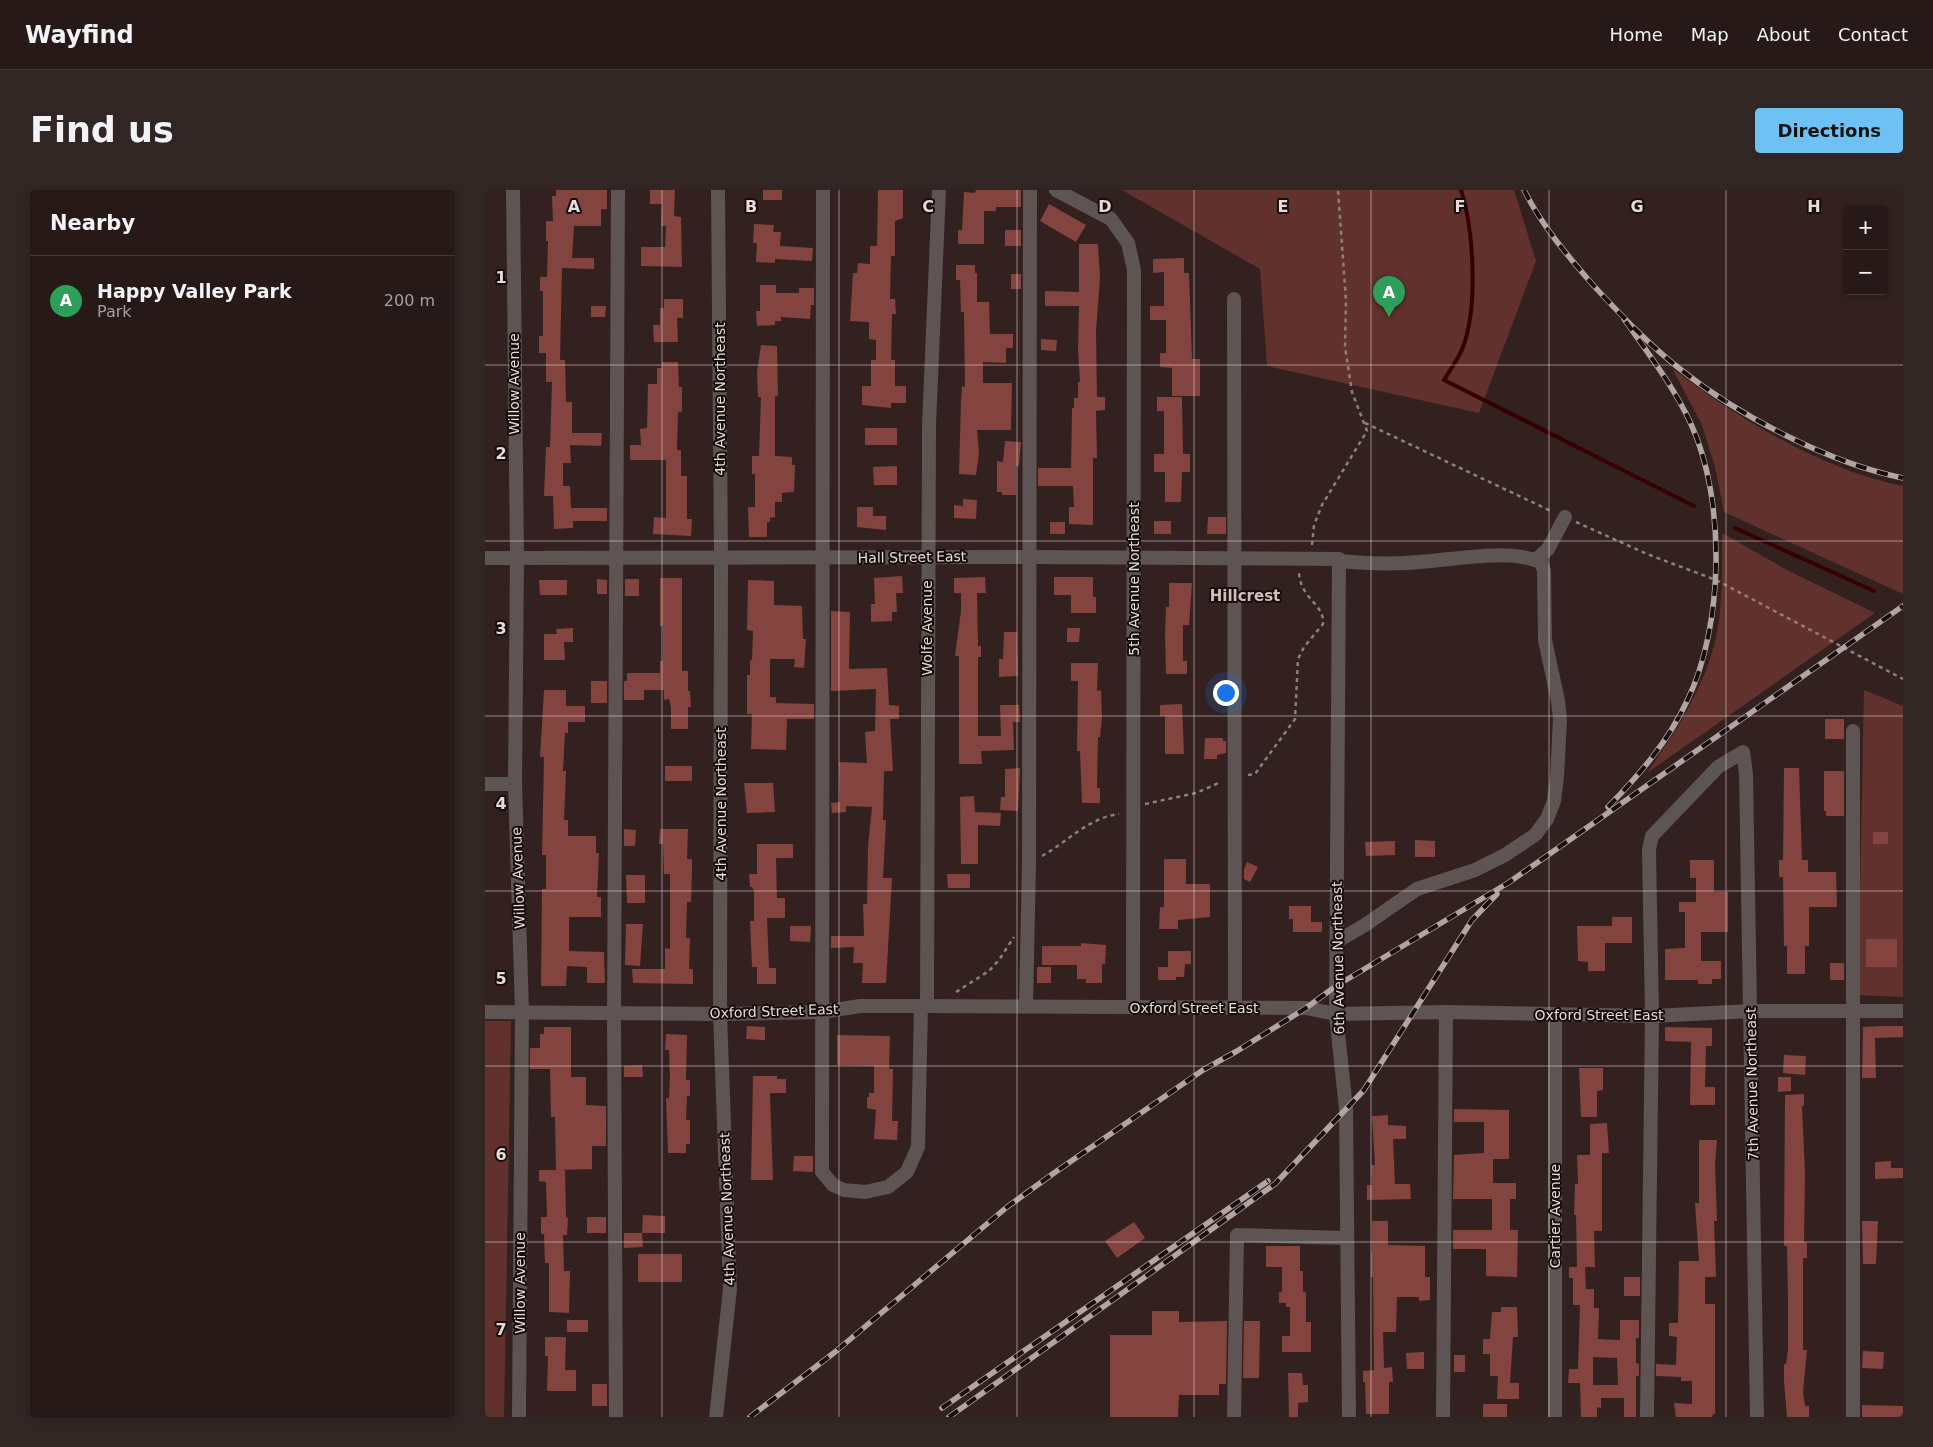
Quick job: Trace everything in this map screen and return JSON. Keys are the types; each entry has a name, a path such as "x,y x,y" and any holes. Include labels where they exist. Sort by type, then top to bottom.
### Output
{"street":[{"name":"Willow Avenue","path":"513,190 517,558 515,784 522,1012 519,1417"},
{"path":"616,1417 614,1014 618,190"},
{"name":"4th Avenue Northeast","path":"716,1417 730,1289 720,1014 721,558 718,190"},
{"name":"Wolfe Avenue","path":"823,190 822,1172 833,1185 844,1190 865,1192 888,1187 907,1172 918,1147 924,1006 929,425 939,190"},
{"path":"1027,1006 1030,190"},
{"name":"5th Avenue Northeast","path":"1056,190 1111,219 1128,243 1134,270 1133,1008"},
{"path":"1234,299 1235,1008"},
{"path":"1336,942 1365,925 1417,889 1475,870 1499,858 1535,835 1547,819 1554,801 1560,719 1545,640 1544,571 1541,562 1536,560 1548,549 1565,517"},
{"name":"Hall Street East","path":"485,558 1029,556 1309,559 1405,564 1507,555 1536,560"},
{"name":"6th Avenue Northeast","path":"1339,560 1336,1014 1346,1109 1349,1417"},
{"path":"1853,731 1851,1012 1853,1417"},
{"name":"7th Avenue Northeast","path":"1652,1016 1649,849 1652,836 1718,767 1743,752 1746,774 1752,1011 1757,1417"},
{"path":"485,784 515,784"},
{"name":"Oxford Street East","path":"485,1012 720,1014 822,1012 860,1006 1307,1008 1336,1014 1446,1012 1652,1016 1752,1011 1903,1011"},
{"path":"1443,1417 1446,1012"},
{"name":"Cartier Avenue","path":"1555,1015 1555,1417"},
{"path":"1647,1417 1652,1016"},
{"path":"1234,1417 1237,1234 1347,1238"}],"path":[{"path":"1029,863 1094,822 1111,814 1119,814 1134,806 1182,797 1236,776 1255,774 1295,719 1298,659 1304,647 1323,624 1320,611 1303,592 1299,583 1299,571 1309,559 1315,525 1322,505 1367,431 1352,392 1345,347 1346,301 1338,190"},
{"path":"1365,423 1647,554 1715,580 1903,679"},
{"path":"953,994 989,971 999,960 1027,919"}],"shaded area":[{"path":"1122,190 1514,190 1536,261 1479,413 1267,366 1260,269"},
{"path":"1672,368 1724,405 1781,440 1842,468 1873,479 1903,486 1903,594 1724,512 1715,467 1702,425"},
{"path":"1722,533 1789,571 1875,613 1647,773 1680,723 1698,689 1712,652 1720,609"},
{"path":"1864,690 1903,706 1903,997 1858,995"},
{"path":"485,1021 511,1021 504,1417 485,1417"}],"building":[{"path":"556,190 607,190 607,209 601,209 601,226 574,226 572,258 594,258 594,269 562,268 560,360 565,360 566,402 572,402 572,433 602,433 601,446 570,445 571,463 563,463 563,486 570,486 571,508 607,508 607,521 573,521 573,528 554,529 553,496 544,496 546,447 550,447 552,382 546,382 546,353 539,353 539,336 543,336 543,291 540,291 540,277 547,277 548,241 546,241 546,221 553,221 552,196 556,196"},
{"path":"650,190 675,190 674,216 681,217 682,267 641,266 641,247 665,247 666,226 661,226 662,204 650,204"},
{"path":"763,190 782,190 782,200 763,200"},
{"path":"878,190 903,190 903,218 895,221 895,256 891,256 890,299 895,299 896,314 892,314 891,360 895,360 895,386 906,386 906,403 891,403 891,408 862,405 862,386 871,386 871,360 876,360 876,340 869,339 869,322 850,321 853,273 857,273 858,263 870,264 870,246 877,246"},
{"path":"976,190 1021,190 1021,207 996,207 996,211 984,211 984,244 958,244 958,230 962,230 964,192 975,193"},
{"path":"1049,204 1086,225 1076,242 1040,221"},
{"path":"754,224 774,225 773,232 781,232 780,246 813,248 812,261 775,259 775,263 756,262 757,243 753,243"},
{"path":"1005,230 1021,230 1021,246 1005,246"},
{"path":"1079,244 1098,244 1100,278 1096,331 1097,397 1105,397 1105,410 1096,411 1097,458 1093,458 1093,525 1069,524 1069,507 1074,507 1073,486 1038,486 1038,468 1071,468 1072,408 1074,408 1074,398 1078,398 1078,382 1080,382 1078,351 1079,306 1045,306 1045,291 1079,292"},
{"path":"1184,258 1184,273 1189,273 1192,359 1200,359 1200,396 1172,396 1172,368 1160,367 1160,353 1166,353 1166,320 1150,320 1150,306 1164,306 1164,272 1153,273 1153,259"},
{"path":"956,265 975,265 975,273 977,273 977,302 989,302 990,334 1013,334 1013,348 1006,348 1006,363 983,362 983,383 1012,383 1011,430 977,430 979,453 976,475 959,474 962,386 965,387 964,312 961,312 960,280 956,280"},
{"path":"1011,274 1021,274 1021,289 1011,289"},
{"path":"760,285 776,285 776,293 799,293 799,288 814,288 814,305 811,305 810,319 781,317 781,321 775,321 775,325 757,326 756,311 760,311"},
{"path":"664,299 683,299 683,318 677,318 678,342 654,342 653,325 660,325 660,308 664,308"},
{"path":"591,306 606,306 605,317 591,317"},
{"path":"1041,339 1057,340 1056,351 1041,350"},
{"path":"761,345 777,346 778,396 775,396 775,456 792,457 792,465 795,465 794,492 782,493 782,502 775,502 775,517 770,518 770,522 767,522 767,537 749,537 748,507 755,507 755,474 752,474 752,456 759,456 761,397 758,397 757,372"},
{"path":"662,362 678,362 679,387 682,387 682,412 678,412 677,450 681,450 681,476 687,476 687,519 692,519 691,536 653,534 654,517 666,518 666,460 630,460 630,445 641,445 640,429 647,428 648,384 657,384 657,368 662,368"},
{"path":"1157,397 1182,397 1183,454 1190,454 1190,472 1182,472 1181,502 1165,502 1165,472 1154,472 1154,454 1164,454 1164,411 1157,411"},
{"path":"865,428 897,428 897,445 865,445"},
{"path":"1005,441 1021,442 1019,466 1016,466 1016,495 1002,495 1002,492 997,492 997,461 1003,462"},
{"path":"897,466 897,485 874,485 873,467"},
{"path":"963,499 977,500 976,519 954,518 954,505 963,506"},
{"path":"857,507 873,507 873,516 886,516 886,530 857,527"},
{"path":"1208,517 1226,517 1226,534 1207,534"},
{"path":"1154,521 1171,521 1171,534 1154,534"},
{"path":"1050,522 1065,522 1065,534 1050,534"},
{"path":"902,576 903,593 896,593 897,612 892,612 892,621 871,622 871,604 875,604 874,578"},
{"path":"985,577 986,593 977,593 978,646 981,646 981,657 978,657 978,736 1001,736 1000,705 1019,705 1020,722 1013,722 1014,750 981,751 982,764 959,764 959,656 955,656 961,611 961,593 954,593 954,578"},
{"path":"1054,577 1093,577 1093,597 1096,597 1096,613 1071,613 1071,595 1054,595"},
{"path":"660,578 682,578 682,671 688,671 688,691 690,691 691,707 688,707 688,729 671,729 671,708 669,699 664,700 664,690 644,690 644,700 624,700 624,681 627,681 627,673 660,673 660,661 663,661 663,626 660,626"},
{"path":"597,579 607,580 607,594 597,594"},
{"path":"625,579 639,579 639,596 625,596"},
{"path":"539,580 567,580 567,595 540,595"},
{"path":"748,580 774,581 774,605 802,606 803,639 806,639 804,668 794,667 795,659 770,659 770,697 776,697 776,703 814,704 814,719 787,719 786,750 751,749 752,714 747,714 747,675 750,675 753,631 747,630"},
{"path":"1169,583 1192,583 1189,625 1183,625 1183,661 1187,661 1187,674 1166,674 1165,633 1166,607 1169,607"},
{"path":"831,611 850,612 849,669 887,668 889,705 899,706 899,719 890,719 893,771 884,771 883,820 886,820 883,878 892,878 886,983 862,983 863,963 853,963 854,947 831,948 831,936 864,936 863,904 867,904 868,847 872,807 846,806 846,812 832,813 831,803 840,802 839,762 867,763 865,732 875,731 876,689 831,691"},
{"path":"573,628 573,642 564,642 565,660 544,660 544,634 557,634 556,629"},
{"path":"1067,628 1080,628 1079,642 1067,642"},
{"path":"1004,632 1017,632 1018,676 999,677 999,659 1003,659"},
{"path":"1071,663 1098,663 1097,691 1101,690 1102,717 1100,737 1098,737 1097,788 1100,788 1100,803 1082,803 1080,751 1077,751 1078,681 1071,681"},
{"path":"591,681 607,681 607,703 591,703"},
{"path":"544,690 566,690 566,706 585,706 585,722 568,722 568,733 565,733 563,771 566,771 564,820 568,820 568,836 596,836 596,853 599,853 597,897 601,897 601,917 569,917 569,951 604,952 605,983 587,983 587,967 567,966 566,986 541,986 542,889 546,889 546,855 542,855 544,757 540,757"},
{"path":"1182,704 1184,754 1165,754 1165,716 1160,716 1160,705"},
{"path":"1825,719 1844,719 1844,739 1825,739"},
{"path":"1205,738 1223,738 1223,741 1226,741 1226,753 1217,755 1217,759 1204,759"},
{"path":"665,766 692,766 692,781 665,781"},
{"path":"1020,768 1018,811 1000,810 1001,797 1005,797 1005,769"},
{"path":"1784,768 1799,768 1802,860 1808,860 1808,872 1836,872 1837,907 1809,907 1809,946 1805,946 1805,974 1787,974 1787,946 1784,946 1783,877 1779,877 1779,860 1783,860"},
{"path":"1824,771 1844,771 1844,816 1826,816 1826,811 1824,811"},
{"path":"744,783 773,783 775,812 747,813"},
{"path":"974,796 975,812 1001,813 1000,826 978,825 978,864 961,864 960,797"},
{"path":"624,829 636,830 635,846 624,846"},
{"path":"660,829 688,829 687,859 692,859 692,873 691,902 687,902 686,938 690,938 689,969 693,969 693,984 633,983 632,969 665,969 665,948 670,949 670,874 664,874 663,844 659,844"},
{"path":"1873,832 1888,832 1888,844 1873,844"},
{"path":"1415,840 1435,841 1435,857 1415,857"},
{"path":"1395,841 1395,855 1366,856 1365,842"},
{"path":"757,844 793,844 793,858 776,858 777,898 785,898 785,918 767,918 769,968 776,968 776,984 757,984 757,967 752,967 750,921 754,921 754,891 750,887 749,874 757,874"},
{"path":"1164,859 1186,859 1186,884 1210,884 1210,917 1178,920 1178,929 1159,929 1160,907 1164,907"},
{"path":"1690,860 1714,860 1714,892 1728,892 1728,932 1701,932 1701,961 1721,961 1721,979 1712,979 1712,984 1698,984 1698,980 1665,980 1665,949 1685,948 1685,912 1679,912 1679,902 1696,902 1696,878 1690,878"},
{"path":"1247,862 1258,867 1250,882 1244,879 1244,870"},
{"path":"947,874 970,874 970,888 948,888"},
{"path":"626,875 645,875 645,903 627,903"},
{"path":"1289,906 1311,906 1311,922 1322,922 1322,932 1293,932 1293,919 1289,919"},
{"path":"1612,917 1632,917 1632,943 1605,943 1605,971 1588,971 1588,962 1578,961 1577,926 1612,926"},
{"path":"626,924 643,924 640,966 625,965"},
{"path":"790,926 811,926 810,942 790,941"},
{"path":"1866,939 1897,939 1897,967 1866,967"},
{"path":"1081,943 1106,945 1105,964 1102,964 1102,983 1086,983 1086,979 1077,979 1077,965 1042,965 1042,946 1081,946"},
{"path":"1168,951 1191,951 1191,964 1185,964 1184,977 1176,977 1176,980 1158,980 1158,967 1168,967"},
{"path":"1830,963 1844,963 1844,980 1830,980"},
{"path":"1037,967 1051,967 1051,983 1037,983"},
{"path":"747,1026 765,1027 765,1040 746,1039"},
{"path":"1903,1026 1903,1037 1875,1038 1876,1078 1862,1078 1863,1027"},
{"path":"544,1027 571,1027 571,1077 586,1077 586,1105 606,1106 606,1146 592,1146 592,1169 556,1170 555,1117 551,1117 550,1069 530,1069 530,1048 540,1048 540,1034 544,1034"},
{"path":"1665,1027 1712,1028 1712,1046 1706,1046 1705,1087 1715,1087 1715,1105 1690,1105 1691,1042 1665,1041"},
{"path":"666,1034 687,1035 686,1080 690,1080 690,1096 687,1096 686,1120 690,1120 690,1144 686,1144 686,1153 668,1153 666,1098 669,1098 670,1076 669,1050 665,1050"},
{"path":"837,1035 890,1036 889,1069 893,1069 892,1121 898,1121 897,1140 874,1139 876,1110 867,1108 867,1097 869,1097 869,1093 874,1093 874,1066 837,1065"},
{"path":"1784,1055 1806,1056 1805,1075 1783,1073"},
{"path":"642,1065 643,1077 624,1077 624,1066"},
{"path":"1579,1068 1603,1068 1603,1090 1597,1091 1597,1117 1581,1117"},
{"path":"753,1076 777,1076 777,1079 786,1079 786,1093 770,1093 773,1180 751,1180"},
{"path":"1778,1077 1791,1077 1791,1091 1778,1092"},
{"path":"1804,1094 1804,1106 1802,1106 1805,1173 1804,1242 1807,1242 1807,1258 1803,1258 1803,1350 1807,1350 1803,1392 1805,1406 1809,1406 1809,1417 1787,1417 1784,1381 1784,1364 1786,1364 1788,1350 1787,1246 1784,1246 1785,1095"},
{"path":"1454,1109 1509,1110 1509,1159 1493,1159 1493,1183 1516,1183 1516,1199 1510,1199 1510,1230 1518,1230 1517,1277 1486,1276 1486,1249 1453,1249 1453,1230 1492,1230 1492,1199 1453,1199 1454,1155 1484,1153 1484,1122 1454,1122"},
{"path":"1388,1115 1388,1125 1406,1126 1406,1139 1393,1139 1395,1184 1410,1184 1411,1199 1367,1200 1367,1185 1372,1185 1371,1165 1375,1165 1372,1116"},
{"path":"1607,1123 1609,1153 1602,1153 1602,1231 1594,1231 1595,1267 1577,1267 1576,1215 1574,1215 1575,1184 1578,1184 1577,1155 1590,1155 1590,1124"},
{"path":"1699,1140 1717,1140 1715,1164 1717,1221 1714,1221 1716,1277 1705,1277 1705,1304 1715,1304 1715,1414 1712,1417 1676,1417 1674,1403 1692,1404 1692,1381 1681,1381 1681,1377 1656,1376 1656,1364 1676,1365 1677,1337 1669,1336 1669,1323 1678,1323 1679,1261 1699,1261 1695,1203 1699,1203"},
{"path":"794,1156 813,1156 813,1172 793,1171"},
{"path":"1891,1161 1891,1168 1903,1168 1903,1178 1875,1179 1875,1162"},
{"path":"539,1170 565,1170 566,1217 568,1218 567,1235 563,1235 564,1271 570,1271 569,1313 549,1312 549,1263 545,1263 544,1234 541,1234 541,1217 547,1217 546,1182 539,1181"},
{"path":"643,1215 665,1216 665,1233 642,1233"},
{"path":"587,1217 606,1217 606,1233 587,1233"},
{"path":"1372,1221 1388,1221 1388,1245 1425,1246 1425,1277 1430,1277 1430,1300 1419,1301 1419,1297 1397,1297 1396,1332 1383,1332 1384,1368 1392,1367 1393,1382 1389,1382 1389,1414 1366,1414 1365,1382 1363,1382 1363,1371 1374,1370 1373,1277 1371,1277"},
{"path":"1862,1221 1878,1221 1876,1264 1863,1264"},
{"path":"1134,1222 1145,1238 1117,1258 1105,1241"},
{"path":"624,1233 642,1233 643,1247 624,1248"},
{"path":"1266,1246 1300,1246 1300,1271 1303,1271 1303,1292 1306,1292 1306,1322 1311,1322 1311,1352 1282,1352 1282,1336 1290,1336 1290,1307 1286,1307 1286,1303 1279,1303 1279,1292 1282,1292 1282,1267 1266,1267"},
{"path":"638,1254 682,1254 682,1282 638,1282"},
{"path":"1569,1267 1585,1267 1586,1289 1594,1289 1594,1308 1599,1308 1598,1339 1620,1340 1620,1320 1639,1320 1639,1338 1636,1338 1636,1363 1639,1364 1639,1376 1636,1376 1636,1417 1624,1417 1624,1398 1601,1398 1601,1408 1597,1407 1597,1417 1581,1417 1580,1383 1568,1383 1569,1369 1578,1369 1580,1305 1573,1305 1573,1278 1569,1278","holes":["1593,1357 1617,1358 1618,1385 1593,1385"]},
{"path":"1624,1277 1640,1277 1640,1296 1624,1296"},
{"path":"1501,1307 1517,1307 1518,1337 1513,1337 1510,1383 1519,1383 1519,1399 1497,1399 1498,1376 1490,1376 1490,1354 1483,1354 1483,1339 1490,1339 1492,1312 1501,1312"},
{"path":"1152,1311 1179,1311 1179,1322 1227,1321 1226,1384 1219,1384 1219,1395 1179,1395 1178,1417 1110,1417 1110,1335 1152,1335"},
{"path":"567,1320 588,1320 588,1332 567,1332"},
{"path":"1244,1321 1260,1321 1259,1378 1243,1378"},
{"path":"545,1337 566,1337 565,1370 576,1370 576,1391 547,1391 548,1356 545,1356"},
{"path":"1863,1351 1884,1352 1883,1369 1862,1368"},
{"path":"1424,1352 1424,1369 1407,1369 1406,1353"},
{"path":"1454,1355 1465,1355 1465,1372 1454,1372"},
{"path":"1288,1373 1302,1373 1303,1385 1308,1385 1308,1402 1298,1403 1298,1417 1289,1417"},
{"path":"592,1384 607,1384 607,1406 592,1406"},
{"path":"1483,1404 1507,1404 1507,1417 1483,1417"},
{"path":"1862,1405 1903,1406 1903,1417 1862,1417"}],"waterway":[{"path":"1461,190 1469,226 1473,268 1471,311 1463,347 1444,380 1694,506"},
{"path":"1735,528 1874,591"}],"railway":[{"path":"1524,190 1547,228 1593,285 1646,339 1703,387 1786,436 1845,461 1903,478"},
{"path":"1608,807 1631,783 1662,744 1687,701 1699,670 1708,636 1714,600 1716,563 1715,525 1710,489 1702,455 1691,424 1669,383 1624,319"},
{"path":"750,1417 835,1352 1007,1207 1054,1173 1203,1070 1306,1008 1336,986 1508,883 1903,606"},
{"path":"949,1417 1275,1184 1364,1090 1472,920 1497,894"},
{"path":"942,1408 1268,1181"}],"place":[{"name":"Happy Valley Park","path":"1389,317"}],"district":[{"name":"Hillcrest","path":"1245,596"}]}
